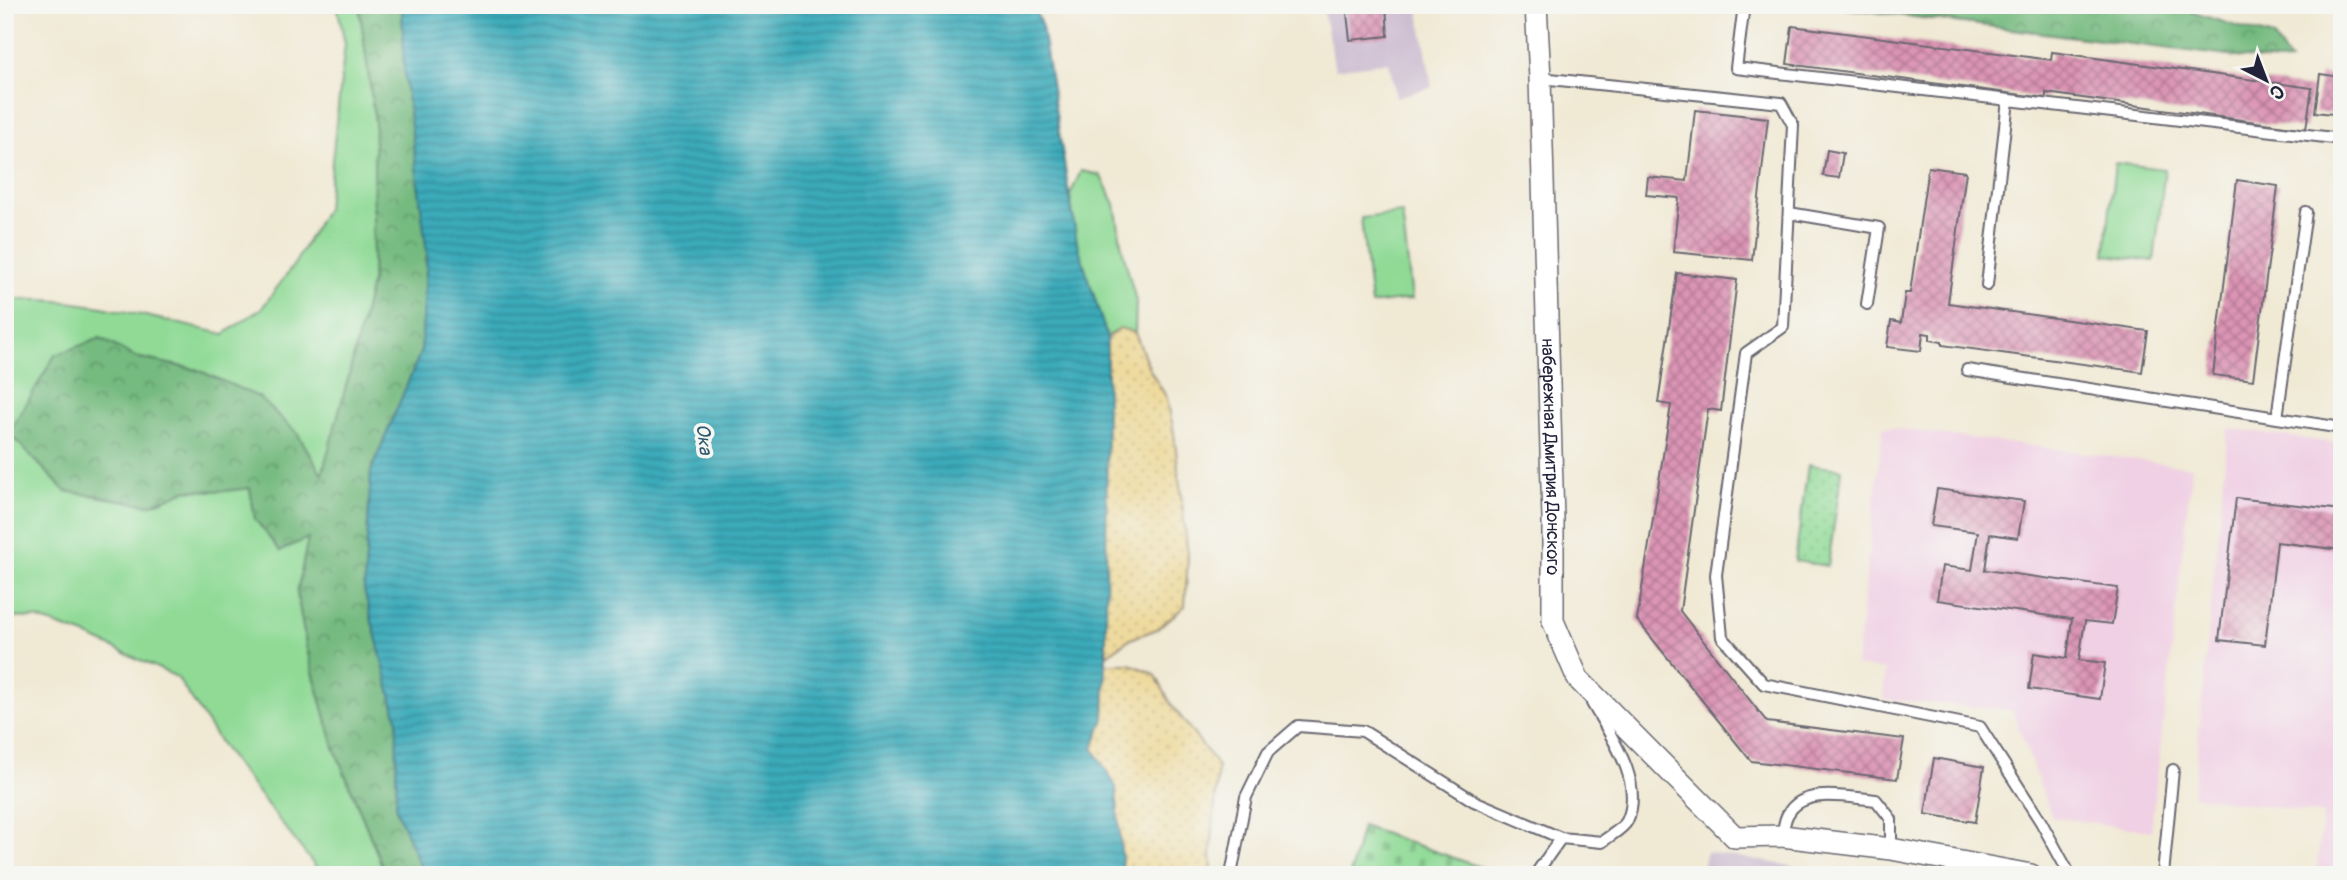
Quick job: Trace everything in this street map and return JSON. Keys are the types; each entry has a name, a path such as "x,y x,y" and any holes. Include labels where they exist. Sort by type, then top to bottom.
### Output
{"street":[{"name":"набережная Дмитрия Донского","path":"1536,5 1553,519 1553,621 1578,679 1735,838 1782,835"},
{"path":"1782,835 1891,849 2025,874"}],"lane":[{"path":"1744,5 1736,68 2342,139"},
{"path":"1540,78 1781,103 1793,125 1783,327 1746,353 1716,575 1722,637 1764,684 1980,727 2041,822 2070,875"},
{"path":"1987,285 2008,100"},
{"path":"2277,418 2306,212"},
{"path":"1789,213 1879,228 1867,304"},
{"path":"1967,370 2342,428"},
{"path":"1231,875 1246,797 1268,752 1298,726 1363,731 1474,801 1561,838 1602,842 1626,823 1633,797 1629,776 1610,735 1578,679"},
{"path":"2163,875 2173,770"},
{"path":"1782,835 1787,816 1794,805 1809,797 1875,800 1891,819 1891,849"},
{"path":"1535,875 1561,838"}],"shaded area":[{"path":"1322,5 1418,5 1432,87 1396,97 1389,62 1335,69"},
{"path":"1883,427 2192,467 2151,831 2052,817 2012,710 1883,699 1885,670 1856,666"},
{"path":"2228,428 2342,444 2342,875 2316,875 2323,814 2193,796"},
{"path":"1707,852 1847,875 1701,875"}],"green space":[{"path":"337,5 359,5 375,122 372,280 322,475 297,433 198,370 135,357 100,338 150,505 187,490 225,491 250,488 255,519 309,537 297,593 307,650 334,747 386,875 322,875 227,753 177,677 88,636 36,618 5,617 5,300 61,301 88,305 224,334 262,308 295,263 327,207 345,44"},
{"path":"359,5 402,5 404,70 427,254 421,351 371,471 364,590 397,719 396,809 424,875 386,875 334,747 307,650 297,593 308,538 280,551 255,519 250,488 225,491 187,490 150,505 65,491 9,433 55,355 100,338 135,357 198,370 259,397 297,433 322,474 372,280 375,122"},
{"path":"1819,5 2168,5 2273,37 2290,61 2277,62"},
{"path":"2115,163 2165,169 2154,261 2105,255"},
{"path":"1081,171 1100,175 1115,204 1122,248 1136,301 1135,333 1120,328 1107,337 1077,242 1070,195"},
{"path":"1402,213 1412,299 1371,304 1361,218"},
{"path":"1808,465 1842,469 1828,566 1795,561"},
{"path":"1362,826 1503,875 1350,875"}],"sand":[{"path":"1120,328 1135,333 1150,370 1167,398 1174,433 1188,556 1185,606 1157,629 1128,640 1107,655 1107,338"},
{"path":"1106,664 1130,664 1155,674 1171,704 1218,766 1211,853 1212,875 1123,875 1116,787 1093,748 1104,718"}],"water":[{"name":"Ока","path":"402,5 1033,5 1042,27 1077,242 1107,337 1106,664 1104,719 1093,748 1116,787 1123,875 424,875 396,809 397,719 364,590 371,471 421,351 427,254 404,70"}],"building":[{"path":"1346,5 1386,5 1388,36 1350,40"},
{"path":"1792,26 2051,60 2052,52 2312,88 2306,129 2046,93 2046,98 1787,64"},
{"path":"2320,74 2342,77 2342,115 2315,112"},
{"path":"1695,110 1768,118 1752,260 1673,252 1679,198 1646,195 1648,177 1687,181"},
{"path":"1827,150 1843,153 1839,178 1823,176"},
{"path":"1928,167 1966,172 1948,303 2148,331 2142,372 1942,345 1942,342 1930,340 1930,334 1923,333 1921,351 1887,347 1891,321 1901,323 1905,293 1910,293"},
{"path":"2237,180 2278,186 2253,380 2213,375"},
{"path":"1677,273 1737,280 1721,411 1708,409 1680,611 1767,722 1904,739 1897,779 1751,761 1637,620 1671,405 1658,403"},
{"path":"1937,489 2024,501 2018,538 1990,534 1985,570 2118,588 2112,624 2085,621 2079,660 2105,663 2100,699 2029,689 2034,653 2067,658 2072,619 1937,600 1942,566 1972,570 1978,532 1931,526"},
{"path":"2236,498 2342,510 2342,550 2277,542 2265,645 2219,640"},
{"path":"1934,758 1984,767 1975,822 1925,814"}]}
